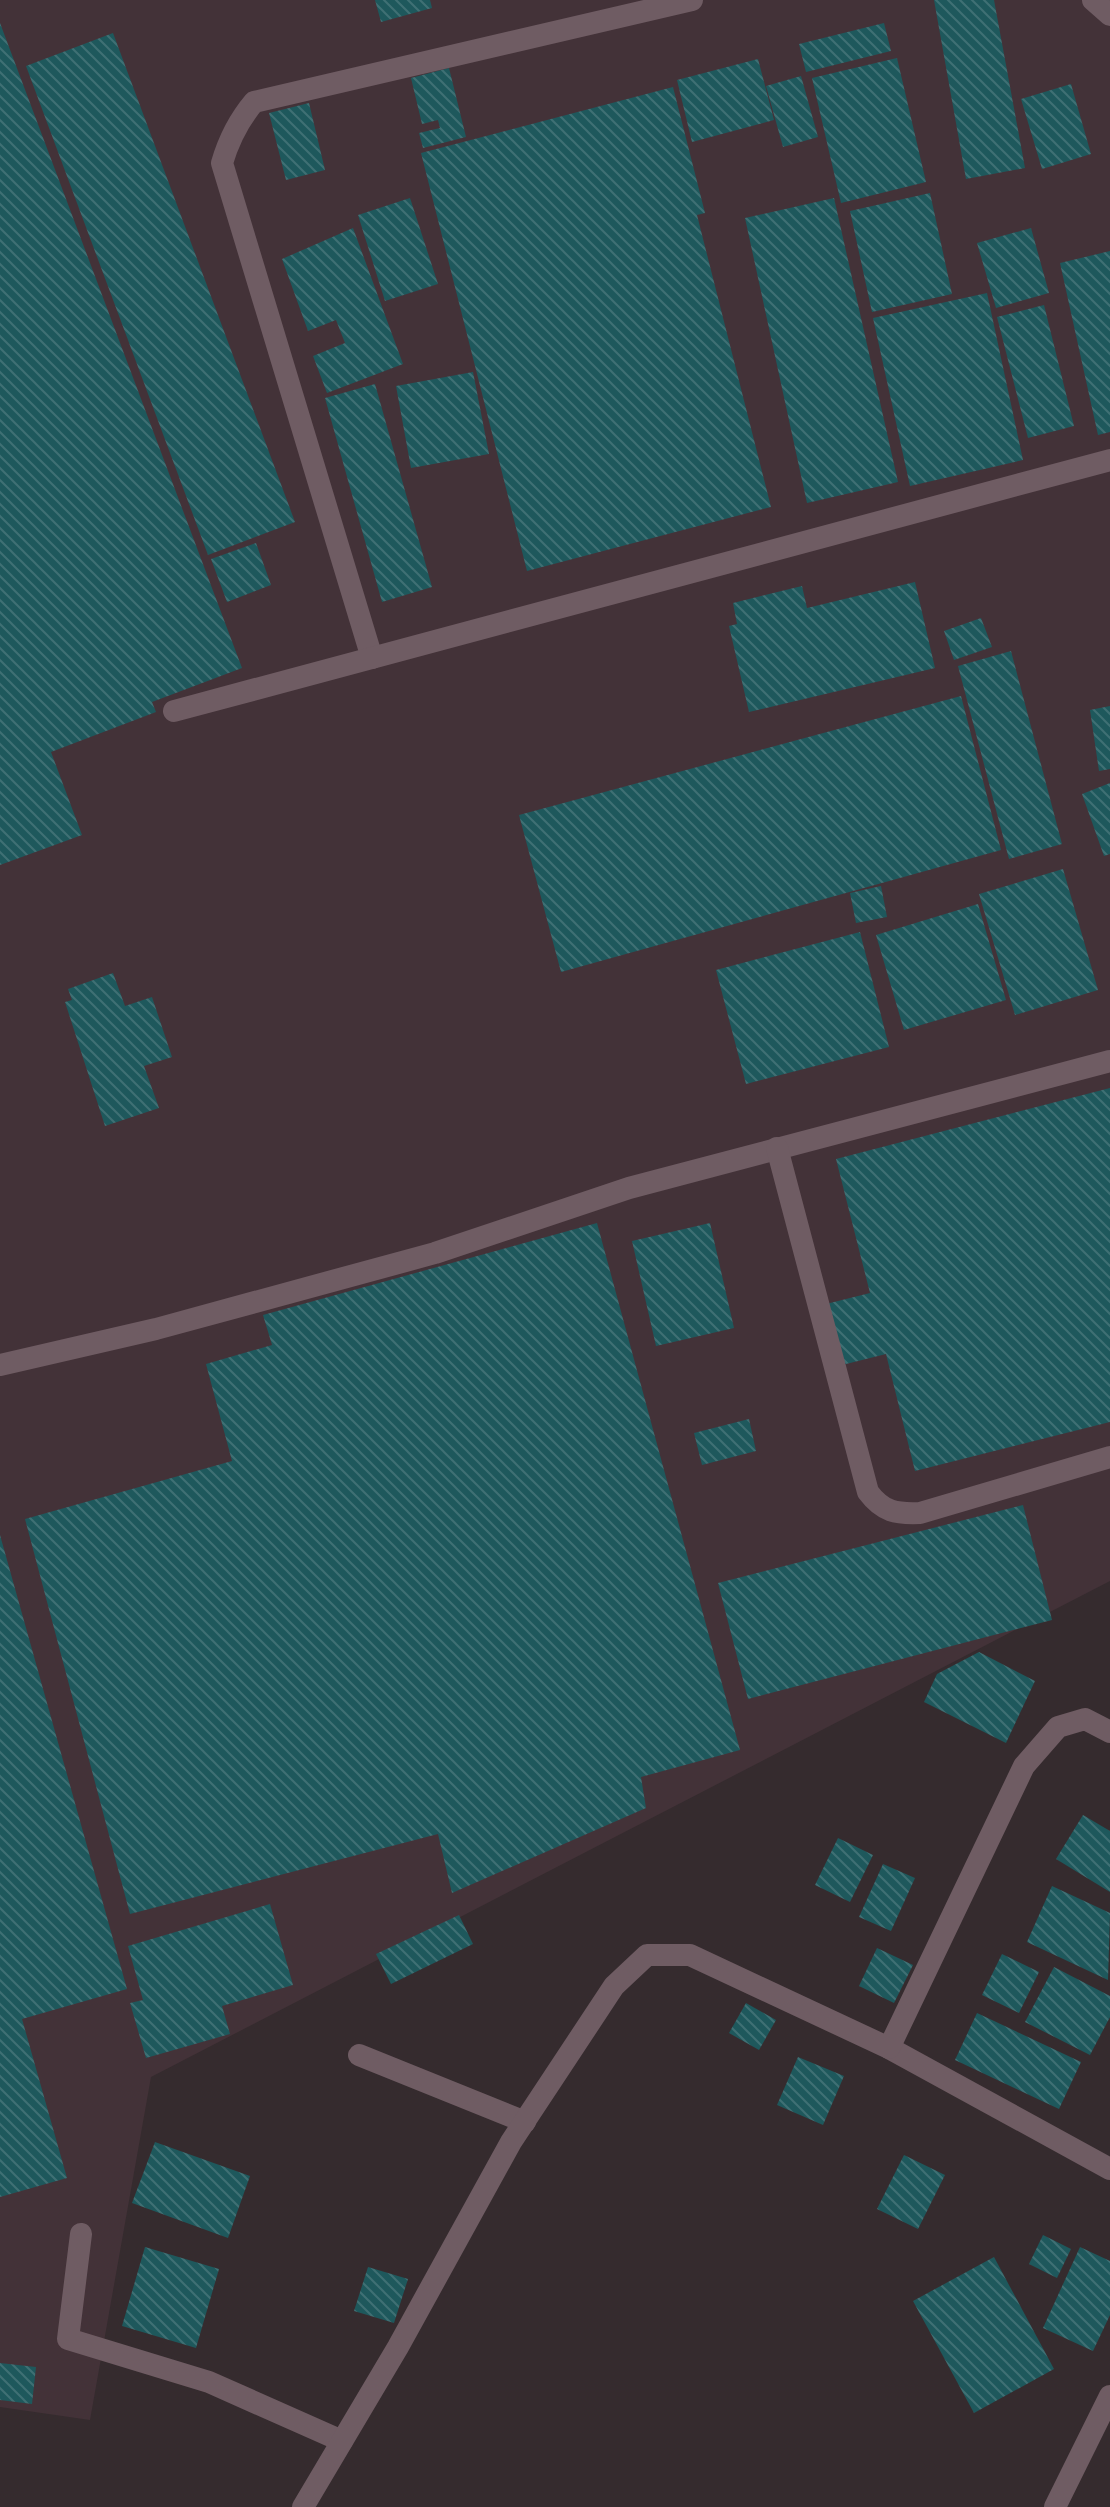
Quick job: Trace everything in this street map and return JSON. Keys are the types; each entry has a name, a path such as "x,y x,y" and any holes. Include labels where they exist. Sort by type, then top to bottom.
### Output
{"street":[{"path":"372,658 222,163 233,131 254,102 692,0"},
{"path":"1093,0 1110,15"},
{"path":"174,711 1110,460"},
{"path":"0,1365 156,1329 435,1253 629,1188 1110,1061"},
{"path":"777,1148 868,1492 877,1504 894,1514 920,1513 1110,1457"},
{"path":"889,2048 1024,1766 1058,1727 1085,1719 1110,1732"},
{"path":"303,2507 525,2122 614,1986 647,1955 690,1955 889,2048 1110,2169"},
{"path":"359,2055 525,2122"},
{"path":"81,2234 68,2339 209,2382 342,2441"},
{"path":"1055,2507 1110,2396"}],"shaded area":[{"path":"0,0 1110,0 1110,1581 151,2077 90,2420 0,2407"}],"building":[{"path":"375,0 430,0 432,8 381,22"},
{"path":"934,0 994,0 1025,168 966,179"},
{"path":"0,23 242,668 152,702 156,712 51,752 82,835 0,865"},
{"path":"884,23 891,51 806,72 799,44"},
{"path":"113,33 295,522 208,555 26,66"},
{"path":"897,58 926,182 841,203 812,78"},
{"path":"758,59 774,120 692,142 677,80"},
{"path":"449,68 466,137 423,148 419,133 440,128 438,120 422,124 411,78"},
{"path":"801,76 818,137 783,147 766,86"},
{"path":"1071,84 1091,154 1042,169 1021,99"},
{"path":"673,87 705,213 697,215 771,507 527,571 421,153"},
{"path":"309,103 325,170 286,180 269,113"},
{"path":"930,193 952,294 872,312 850,211"},
{"path":"410,198 438,284 385,301 358,215"},
{"path":"834,198 898,482 807,503 745,218"},
{"path":"353,228 403,364 327,393 313,356 345,343 336,320 308,331 282,259"},
{"path":"1031,228 1049,293 996,308 977,243"},
{"path":"1110,251 1110,432 1098,435 1060,263"},
{"path":"987,293 1023,460 910,486 873,318"},
{"path":"1044,305 1074,426 1028,438 997,317"},
{"path":"473,372 489,454 411,468 396,386"},
{"path":"375,384 432,587 382,602 325,398"},
{"path":"256,543 271,585 227,602 211,559"},
{"path":"915,582 935,668 749,712 729,626 737,624 733,603 802,586 807,608"},
{"path":"981,618 992,647 954,660 944,631"},
{"path":"1011,651 1062,844 1009,859 958,666"},
{"path":"961,696 1001,850 561,972 519,815"},
{"path":"1110,706 1110,769 1099,771 1090,710"},
{"path":"1110,783 1110,854 1104,856 1082,794"},
{"path":"1063,869 1098,990 1015,1015 979,894"},
{"path":"881,886 887,917 856,923 850,893"},
{"path":"978,904 1006,1000 904,1030 876,935"},
{"path":"860,932 889,1047 746,1084 716,970"},
{"path":"113,973 125,1006 152,997 172,1057 144,1066 159,1108 105,1126 65,1002 72,1000 68,989"},
{"path":"1110,1088 1110,1422 915,1471 886,1354 842,1365 826,1304 870,1293 836,1159"},
{"path":"597,1223 740,1750 641,1777 646,1808 452,1893 438,1834 130,1914 25,1519 232,1461 206,1364 272,1345 263,1315"},
{"path":"710,1223 734,1328 656,1346 632,1241"},
{"path":"749,1419 756,1451 702,1465 694,1433"},
{"path":"1023,1505 1052,1620 748,1699 718,1583"},
{"path":"0,1535 127,1989 22,2019 67,2178 0,2197"},
{"path":"979,1652 1035,1681 1006,1743 924,1702 937,1674"},
{"path":"1083,1815 1110,1831 1110,1892 1056,1859"},
{"path":"838,1838 873,1855 850,1902 815,1885"},
{"path":"883,1864 915,1878 891,1931 859,1917"},
{"path":"1052,1886 1110,1913 1108,1980 1027,1942"},
{"path":"270,1904 293,1985 222,2006 230,2034 146,2058 130,2003 143,2000 128,1946"},
{"path":"459,1915 473,1944 391,1984 376,1954"},
{"path":"877,1948 913,1965 894,2003 859,1986"},
{"path":"1002,1954 1039,1972 1019,2013 982,1995"},
{"path":"1054,1967 1110,1996 1110,2017 1090,2055 1025,2022"},
{"path":"746,2003 776,2020 759,2050 729,2033"},
{"path":"977,2013 1081,2062 1059,2109 955,2060"},
{"path":"798,2057 844,2076 823,2125 777,2105"},
{"path":"155,2142 250,2176 228,2238 132,2203"},
{"path":"904,2155 945,2175 918,2229 877,2209"},
{"path":"1043,2235 1071,2249 1057,2278 1029,2264"},
{"path":"145,2247 219,2269 196,2348 122,2326"},
{"path":"1080,2247 1110,2261 1110,2315 1093,2351 1043,2328"},
{"path":"994,2257 1054,2369 974,2413 913,2301"},
{"path":"368,2267 408,2279 394,2323 354,2311"},
{"path":"0,2363 36,2367 32,2404 0,2400"}]}
